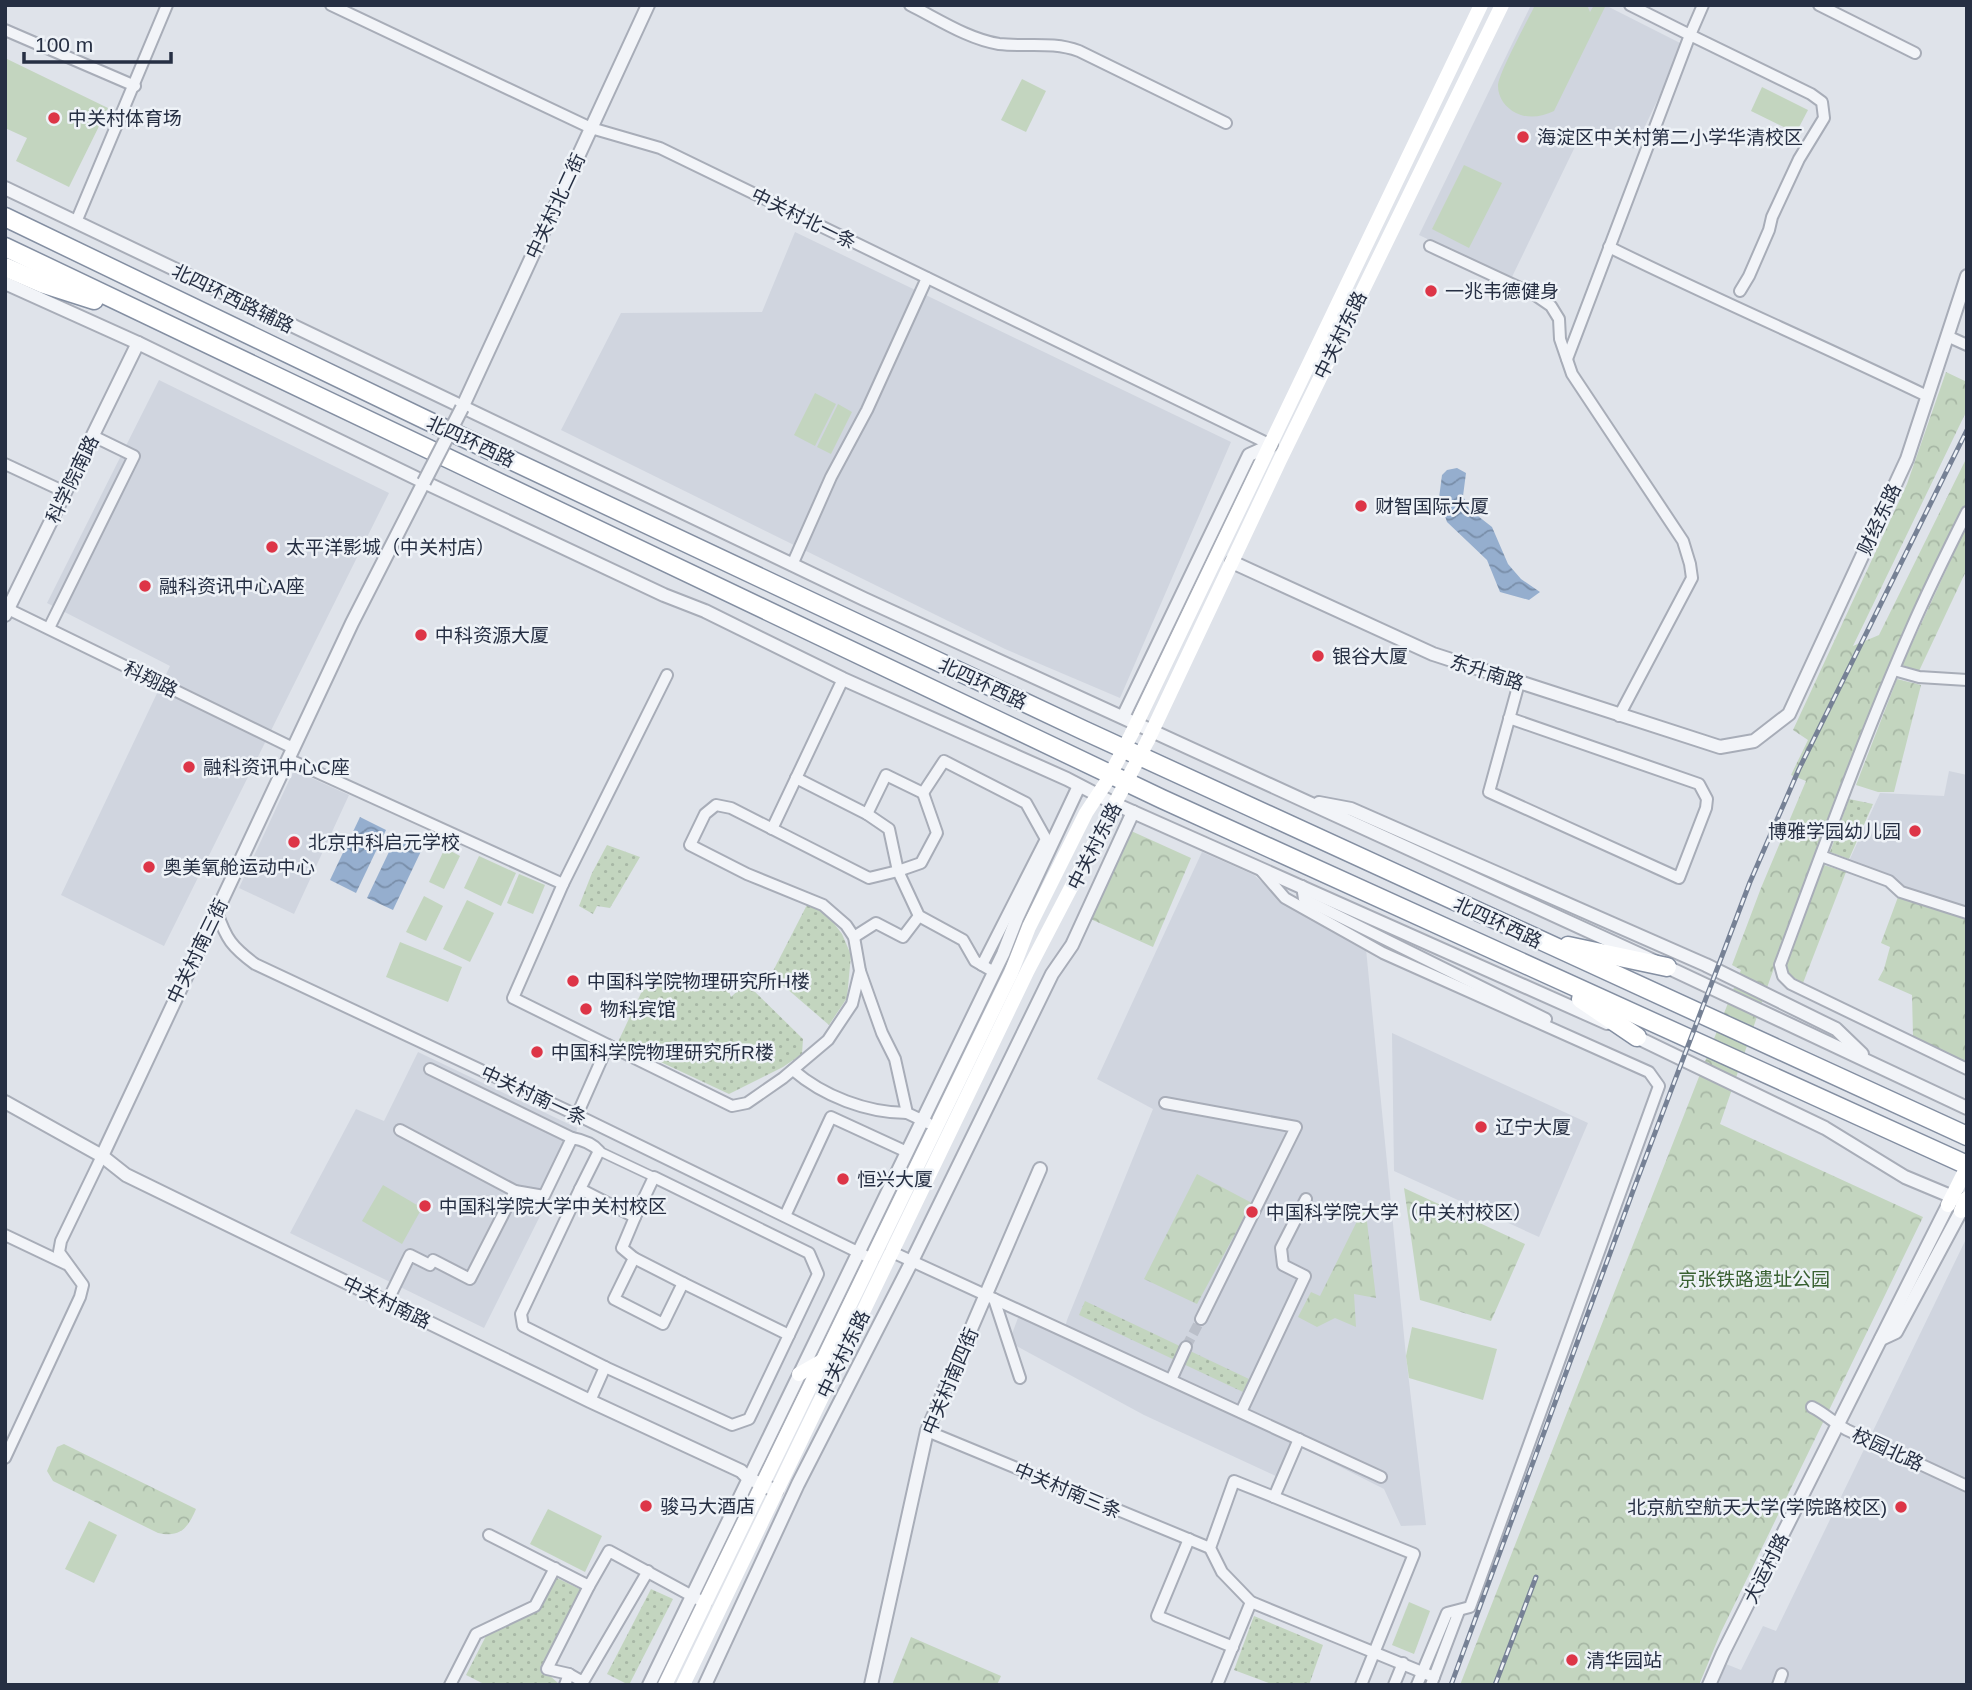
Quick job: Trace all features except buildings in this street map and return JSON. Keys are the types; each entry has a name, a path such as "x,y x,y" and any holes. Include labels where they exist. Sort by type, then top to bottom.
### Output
{"highway":[{"name":"北四环西路","path":"5,217 391,403 1071,724 1967,1136"},
{"name":"北四环西路","path":"5,247 1074,758 1967,1166"},
{"path":"5,267 44,284 152,318"},
{"path":"1536,939 1667,967"},
{"path":"1537,970 1637,1037"}],"main road":[{"name":"中关村东路","path":"683,1685 762,1485 1010,973 1029,927 1086,813 1107,781 1134,728 1481,5"},
{"name":"中关村东路","path":"665,1685 698,1600 892,1252 1022,983 1150,735 1371,270 1502,5"},
{"name":"大运村路","path":"1958,1212 1967,1166"},
{"path":"799,1374 822,1361"}],"street":[{"path":"76,222 167,5"},
{"name":"中关村北一条","path":"331,5 591,128 660,148 1271,445"},
{"name":"中关村北二街","path":"462,408 649,5"},
{"path":"910,5 980,40 1002,44 1055,44 1079,51 1226,123"},
{"path":"1630,5 1811,94 1822,102 1825,118 1799,159 1772,216 1769,230 1749,276 1740,290"},
{"path":"1567,359 1703,5"},
{"path":"1819,5 1915,52"},
{"path":"5,30 135,86"},
{"name":"北四环西路辅路","path":"5,188 462,408"},
{"path":"1430,246 1535,295 1551,306 1559,319 1560,339 1572,374 1683,541 1692,578 1619,716"},
{"path":"1609,247 1702,293 1853,359 1927,396"},
{"name":"财经东路","path":"1754,741 1789,714 1907,459 1967,276"},
{"path":"792,565 831,477 867,410 927,278"},
{"path":"5,283 138,343 424,482 705,611 843,679 1115,804 1637,1037 1825,1128 1958,1212"},
{"path":"1947,336 1967,345"},
{"name":"科学院南路","path":"7,612 138,343"},
{"name":"中关村南三街","path":"5,1458 80,1297 83,1285 59,1252 61,1241 290,753 462,408"},
{"name":"北四环西路","path":"462,408 792,565 1123,717 1134,728 1299,799 1967,1108"},
{"path":"49,628 134,456 93,436"},
{"name":"中关村东路","path":"1123,717 1247,458 1271,445"},
{"path":"5,464 65,492"},
{"path":"1967,512 1912,626 1780,965 1783,976 1791,984 1967,1069"},
{"name":"东升南路","path":"1231,562 1433,654 1720,747 1754,741"},
{"name":"科翔路","path":"7,612 49,628 290,753 563,884"},
{"path":"1894,670 1919,677 1967,680"},
{"path":"667,675 563,884 513,998 732,1106 747,1103 793,1070 828,1040 852,1004 860,971"},
{"path":"772,829 843,679"},
{"path":"1509,718 1699,784 1707,799 1706,808 1679,878 1489,792 1509,718 1519,683"},
{"path":"923,793 944,761 1026,803 1046,839 982,965"},
{"path":"867,814 886,775 923,793 937,833 921,863 869,878 731,808 716,805 705,814 690,845 747,874 823,905 846,925 854,937 860,971 882,1032 895,1059 907,1113"},
{"path":"796,778 867,814 890,829 898,871 919,916 963,940 975,961 994,972"},
{"name":"中关村东路","path":"762,1485 799,1374 994,972 1079,786"},
{"path":"1299,799 1351,809 1706,965 1836,1029 1869,1062"},
{"name":"中关村东路","path":"705,1685 798,1484 912,1261 1052,974 1072,945 1133,812"},
{"path":"1821,856 1889,881 1901,892 1967,914"},
{"path":"1258,867 1285,898 1382,953 1649,1072 1659,1086 1470,1608 1447,1612 1417,1685"},
{"path":"1302,886 1304,899 1551,1021 1581,1040"},
{"name":"中关村南一条","path":"217,912 224,934 234,949 255,964 580,1116 872,1259"},
{"path":"854,937 876,923 903,937 919,916"},
{"path":"400,1130 515,1191 544,1196 577,1139 580,1116 608,1045"},
{"path":"430,1069 593,1145 599,1151 809,1253 818,1274 749,1419 732,1425 523,1326 521,1314 599,1151"},
{"path":"793,1070 812,1086 854,1103 891,1113 907,1113 936,1127"},
{"name":"中关村南路","path":"5,1102 102,1156 126,1175 741,1472 762,1485"},
{"path":"1165,1103 1297,1127 1201,1319"},
{"path":"785,1216 831,1117 906,1152"},
{"name":"中关村南四街","path":"871,1685 927,1431 990,1297 1040,1169"},
{"path":"654,1177 622,1248 634,1258 789,1335"},
{"path":"580,1189 635,1217"},
{"path":"387,1302 410,1255 430,1265 433,1260 470,1279 515,1191"},
{"path":"1241,1412 1305,1276 1283,1265 1281,1248 1306,1199"},
{"name":"大运村路","path":"1709,1685 1881,1339 1896,1332 1958,1212"},
{"path":"5,1235 66,1264"},
{"path":"892,1252 1381,1477"},
{"path":"634,1258 614,1299 663,1324 683,1283"},
{"path":"990,1297 1020,1378"},
{"path":"1171,1380 1186,1347"},
{"path":"590,1401 606,1367"},
{"name":"校园北路","path":"1812,1407 1832,1417 1838,1425 1967,1486"},
{"name":"中关村南三条","path":"927,1431 1209,1548"},
{"path":"1274,1497 1299,1439"},
{"path":"1362,1685 1375,1651 1414,1554 1234,1481 1209,1548 1223,1572 1251,1602 1375,1651 1403,1663 1433,1681 1460,1611"},
{"path":"489,1535 589,1586"},
{"path":"1189,1539 1157,1616 1233,1647"},
{"path":"648,1571 583,1682 567,1680 547,1669 609,1551 648,1571 698,1600"},
{"path":"450,1685 476,1634 535,1606 555,1568"},
{"name":"中关村东路","path":"649,1685 698,1600"},
{"path":"1217,1685 1251,1602"},
{"path":"1394,1685 1403,1663"}],"shaded area":[{"name":"海淀区中关村第二小学华清校区","path":"1531,5 1605,5 1684,45 1634,149 1585,126 1511,279 1419,235"},
{"path":"795,232 1231,442 1120,698 1005,649 561,430 621,313 762,312"},
{"path":"159,380 389,493 164,946 61,895 170,666 47,603"},
{"name":"北京中科启元学校","path":"294,770 349,795 294,914 239,888"},
{"name":"博雅学园幼儿园","path":"1949,771 1967,775 1967,909 1902,888 1891,877 1849,861 1880,793 1944,796"},
{"name":"中国科学院大学（中关村校区）","path":"1202,852 1254,875 1284,902 1366,949 1406,1356 1426,1525 1401,1526 1384,1489 1297,1445 1280,1478 1144,1415 1009,1342 1019,1315 1063,1336 1067,1320 1153,1109 1097,1079"},
{"name":"辽宁大厦","path":"1392,1033 1588,1123 1539,1237 1394,1171"},
{"name":"中国科学院大学中关村校区","path":"418,1052 577,1128 574,1148 484,1328 290,1233 356,1109 384,1121"},
{"name":"北京航空航天大学(学院路校区)","path":"1967,1237 1967,1685 1718,1685 1726,1664 1741,1670 1763,1626 1776,1631"}],"green space":[{"path":"1535,5 1587,5 1590,12 1594,5 1605,7 1554,111 1530,117 1509,108 1501,98 1498,86 1508,59"},
{"name":"中关村体育场","path":"5,58 108,108 69,187 16,161 27,138 5,128"},
{"path":"1022,79 1046,91 1026,132 1001,120"},
{"path":"1762,87 1808,110 1796,133 1751,111"},
{"path":"1464,165 1502,183 1469,248 1432,229"},
{"name":"京张铁路遗址公园","path":"1946,372 1967,382 1967,410 1853,646 1879,635 1967,457 1967,503 1899,642 1844,778 1720,1124 1923,1217 1721,1632 1699,1685 1460,1685 1741,970 1732,965 1806,781 1791,775 1808,740 1793,730 1907,484"},
{"path":"815,393 836,404 815,446 794,435"},
{"path":"838,404 852,412 831,454 817,447"},
{"path":"1967,525 1967,569 1919,671 1902,665"},
{"path":"1897,679 1921,685 1894,792 1878,792 1856,785"},
{"path":"1849,799 1873,804 1849,859 1830,852"},
{"path":"1129,830 1191,858 1153,947 1086,917"},
{"path":"607,845 640,857 610,908 597,906 593,914 579,906"},
{"path":"445,848 460,856 444,889 429,882"},
{"path":"479,856 516,873 501,906 464,888"},
{"path":"1824,865 1846,872 1803,983 1789,975 1785,962"},
{"path":"519,874 545,885 533,914 507,903"},
{"path":"424,896 443,906 426,941 406,932"},
{"path":"811,897 815,898 842,934 851,955 847,998 829,1025 771,975"},
{"path":"1898,897 1967,917 1967,1063 1913,1036 1912,995 1878,980 1890,947 1881,943"},
{"path":"467,900 494,913 470,962 443,949"},
{"path":"400,942 462,967 448,1002 386,977"},
{"path":"719,973 725,979 731,997 746,983 803,1039 802,1054 783,1067 729,1094 618,1042 642,991 665,980"},
{"path":"1197,1174 1252,1203 1197,1304 1144,1279"},
{"path":"383,1185 422,1208 402,1244 362,1221"},
{"path":"1404,1188 1525,1244 1491,1321 1420,1300"},
{"path":"1365,1205 1376,1298 1354,1294 1356,1327 1335,1318 1317,1327 1298,1317 1311,1292 1320,1296"},
{"path":"1085,1301 1249,1379 1243,1392 1079,1315"},
{"path":"1412,1327 1497,1349 1483,1400 1409,1378 1406,1356"},
{"path":"64,1444 196,1509 190,1521 178,1533 158,1533 53,1481 47,1471 57,1447"},
{"path":"548,1509 602,1536 585,1572 530,1544"},
{"path":"89,1521 117,1535 94,1583 65,1569"},
{"path":"557,1578 582,1590 541,1668 557,1685 486,1685 466,1675 487,1634 540,1609"},
{"path":"651,1589 673,1599 629,1685 607,1674"},
{"path":"1409,1602 1430,1611 1414,1654 1392,1645"},
{"path":"1254,1616 1323,1645 1309,1685 1274,1685 1234,1670"},
{"path":"911,1637 1001,1676 997,1685 892,1685"}],"water":[{"path":"1457,468 1466,473 1463,496 1469,509 1492,527 1508,564 1521,579 1540,592 1529,600 1500,592 1487,560 1447,522 1439,498 1442,475 1447,470"},
{"path":"360,817 386,830 356,893 330,880"},
{"path":"397,835 423,847 393,910 367,898"}],"tunnel":[{"path":"1186,1347 1201,1319"}],"railway":[{"path":"1451,1685 1750,882 1799,769 1967,430"},
{"path":"1495,1685 1536,1577"}],"place":[{"name":"中关村体育场","path":"54,118"},
{"name":"海淀区中关村第二小学华清校区","path":"1523,137"},
{"name":"一兆韦德健身","path":"1431,291"},
{"name":"财智国际大厦","path":"1361,506"},
{"name":"太平洋影城（中关村店）","path":"272,547"},
{"name":"融科资讯中心A座","path":"145,586"},
{"name":"中科资源大厦","path":"421,635"},
{"name":"银谷大厦","path":"1318,656"},
{"name":"融科资讯中心C座","path":"189,767"},
{"name":"博雅学园幼儿园","path":"1915,831"},
{"name":"北京中科启元学校","path":"294,842"},
{"name":"奥美氧舱运动中心","path":"149,867"},
{"name":"中国科学院物理研究所H楼","path":"573,981"},
{"name":"物科宾馆","path":"586,1009"},
{"name":"中国科学院物理研究所R楼","path":"537,1052"},
{"name":"辽宁大厦","path":"1481,1127"},
{"name":"恒兴大厦","path":"843,1179"},
{"name":"中国科学院大学中关村校区","path":"425,1206"},
{"name":"中国科学院大学（中关村校区）","path":"1252,1212"},
{"name":"骏马大酒店","path":"646,1506"},
{"name":"北京航空航天大学(学院路校区)","path":"1901,1507"},
{"name":"清华园站","path":"1572,1660"}]}
